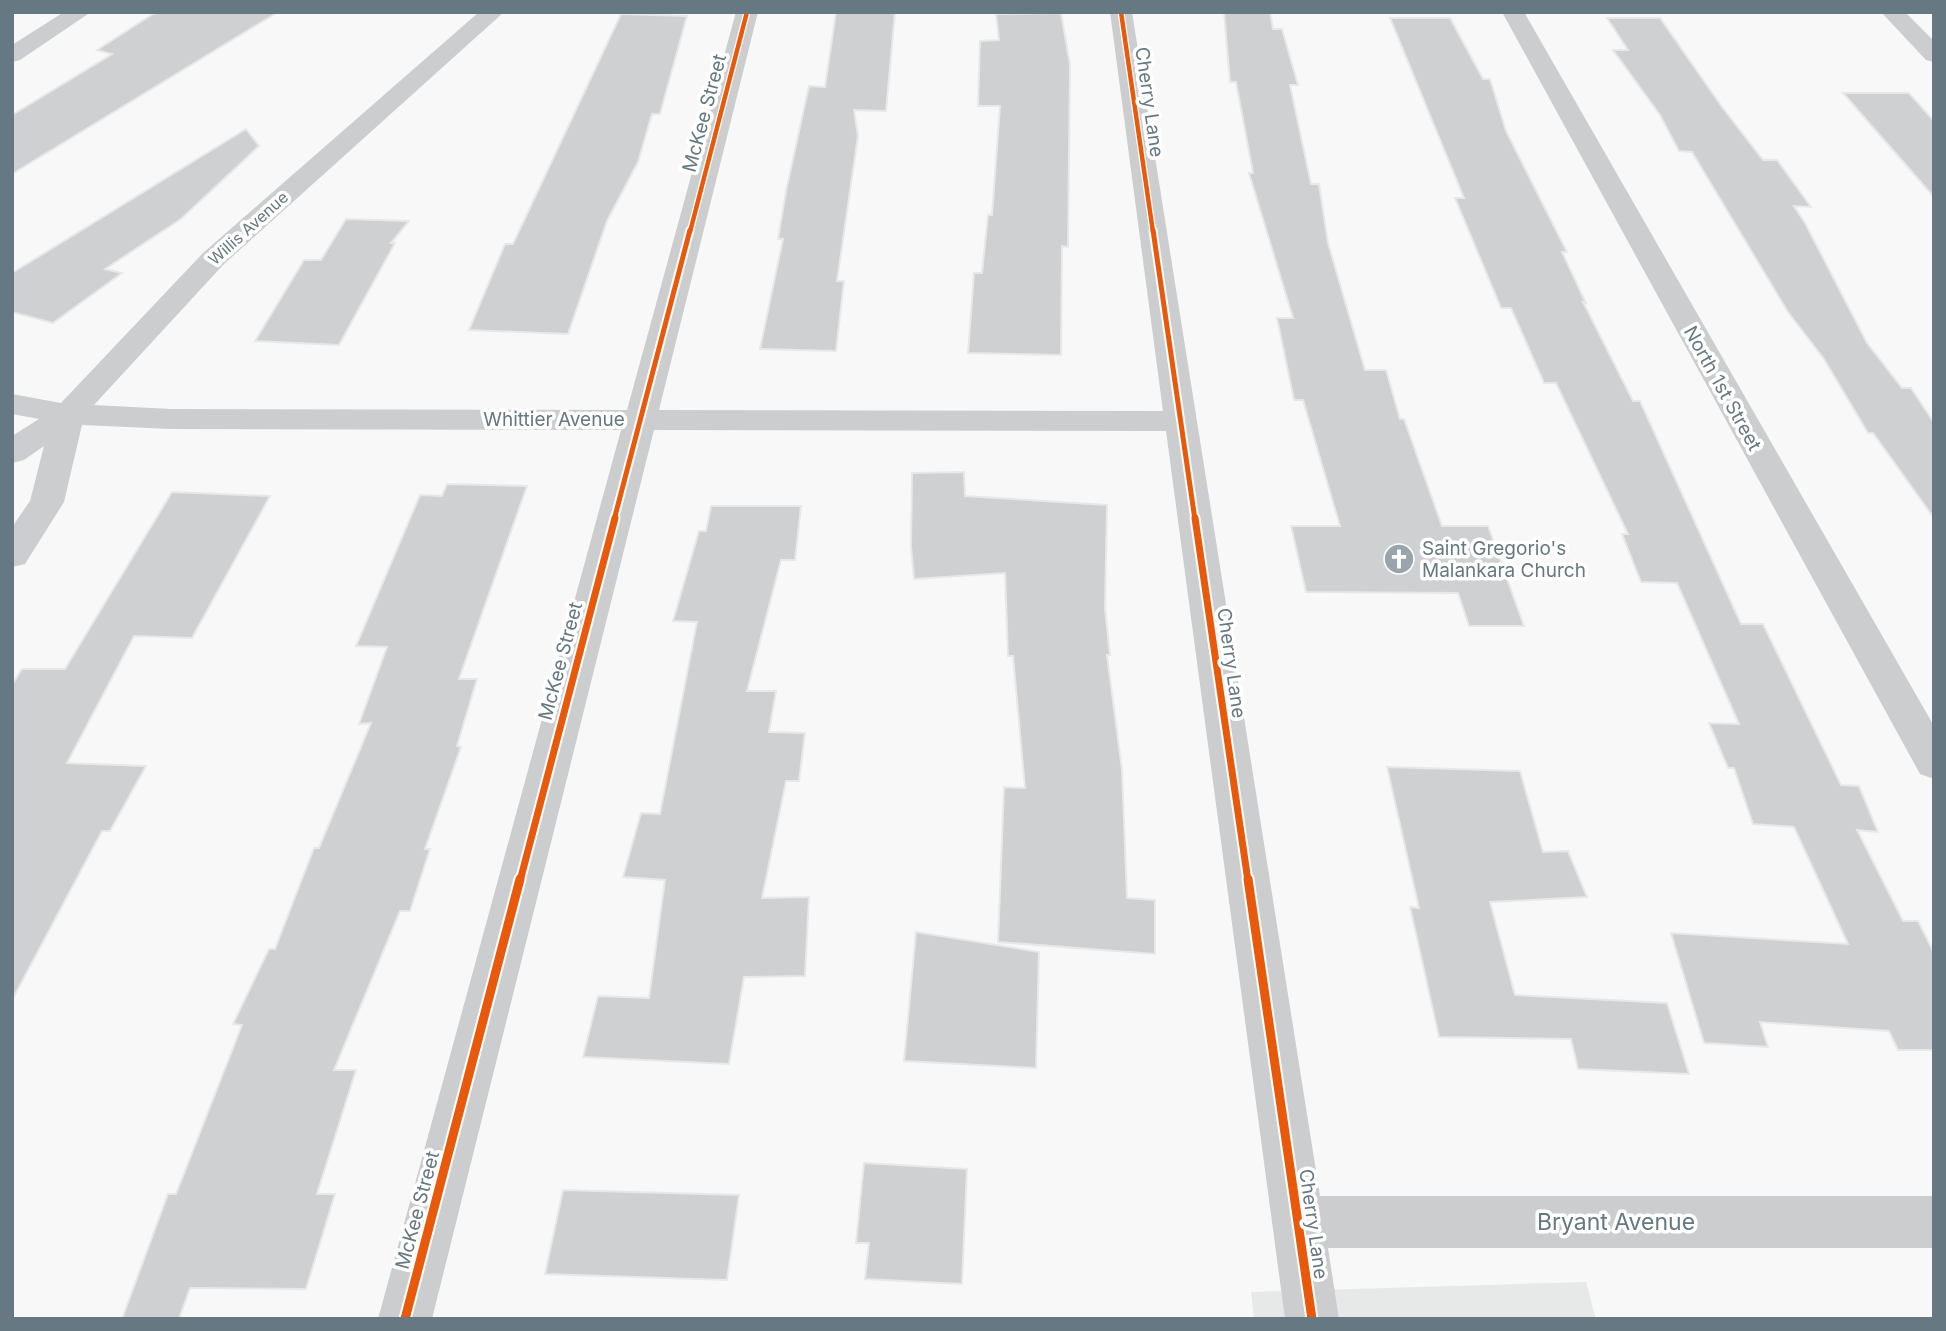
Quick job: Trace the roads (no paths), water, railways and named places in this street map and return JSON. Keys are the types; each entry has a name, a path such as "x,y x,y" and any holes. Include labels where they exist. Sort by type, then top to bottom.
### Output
{"street":[{"path":"12,55 80,12"},
{"name":"Willis Avenue","path":"12,452 68,414 213,259 493,12"},
{"name":"McKee Street","path":"405,1319 747,12"},
{"name":"Cherry Lane","path":"1121,12 1312,1319"},
{"name":"North 1st Street","path":"1513,12 1934,763"},
{"path":"1892,12 1934,55"},
{"name":"Whittier Avenue","path":"12,404 68,414 171,419 1181,421"},
{"path":"12,555 47,502 68,414"},
{"name":"Bryant Avenue","path":"1298,1222 1934,1222"}],"place":[{"name":"Saint Gregorio's Malankara Church","path":"1399,559"}]}
